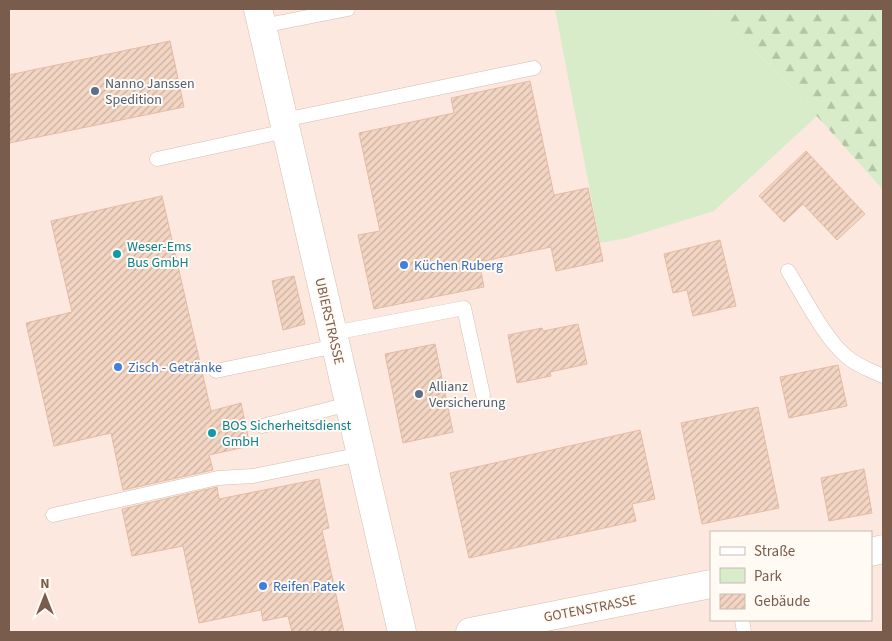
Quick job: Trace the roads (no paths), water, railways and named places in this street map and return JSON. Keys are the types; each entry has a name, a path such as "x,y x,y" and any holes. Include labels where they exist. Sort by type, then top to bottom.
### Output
{"street":[{"name":"UBIERSTRASSE","path":"260,17 402,632"},
{"name":"GOTENSTRASSE","path":"470,632 710,584"}],"lane":[{"path":"260,17 348,9"},
{"path":"157,159 285,125 534,68"},
{"path":"788,271 831,340 846,356 861,366 883,376"},
{"path":"216,371 334,339 464,308 483,395"},
{"path":"262,426 349,404"},
{"path":"53,515 218,478 253,476 361,454"}],"place":[{"name":"Nanno Janssen Spedition","path":"95,91"},
{"name":"Weser-Ems Bus GmbH","path":"117,254"},
{"name":"Küchen Ruberg","path":"404,265"},
{"name":"Zisch - Getränke","path":"118,367"},
{"name":"Allianz Versicherung","path":"419,394"},
{"name":"BOS Sicherheitsdienst GmbH","path":"212,433"},
{"name":"Reifen Patek","path":"263,586"}]}
